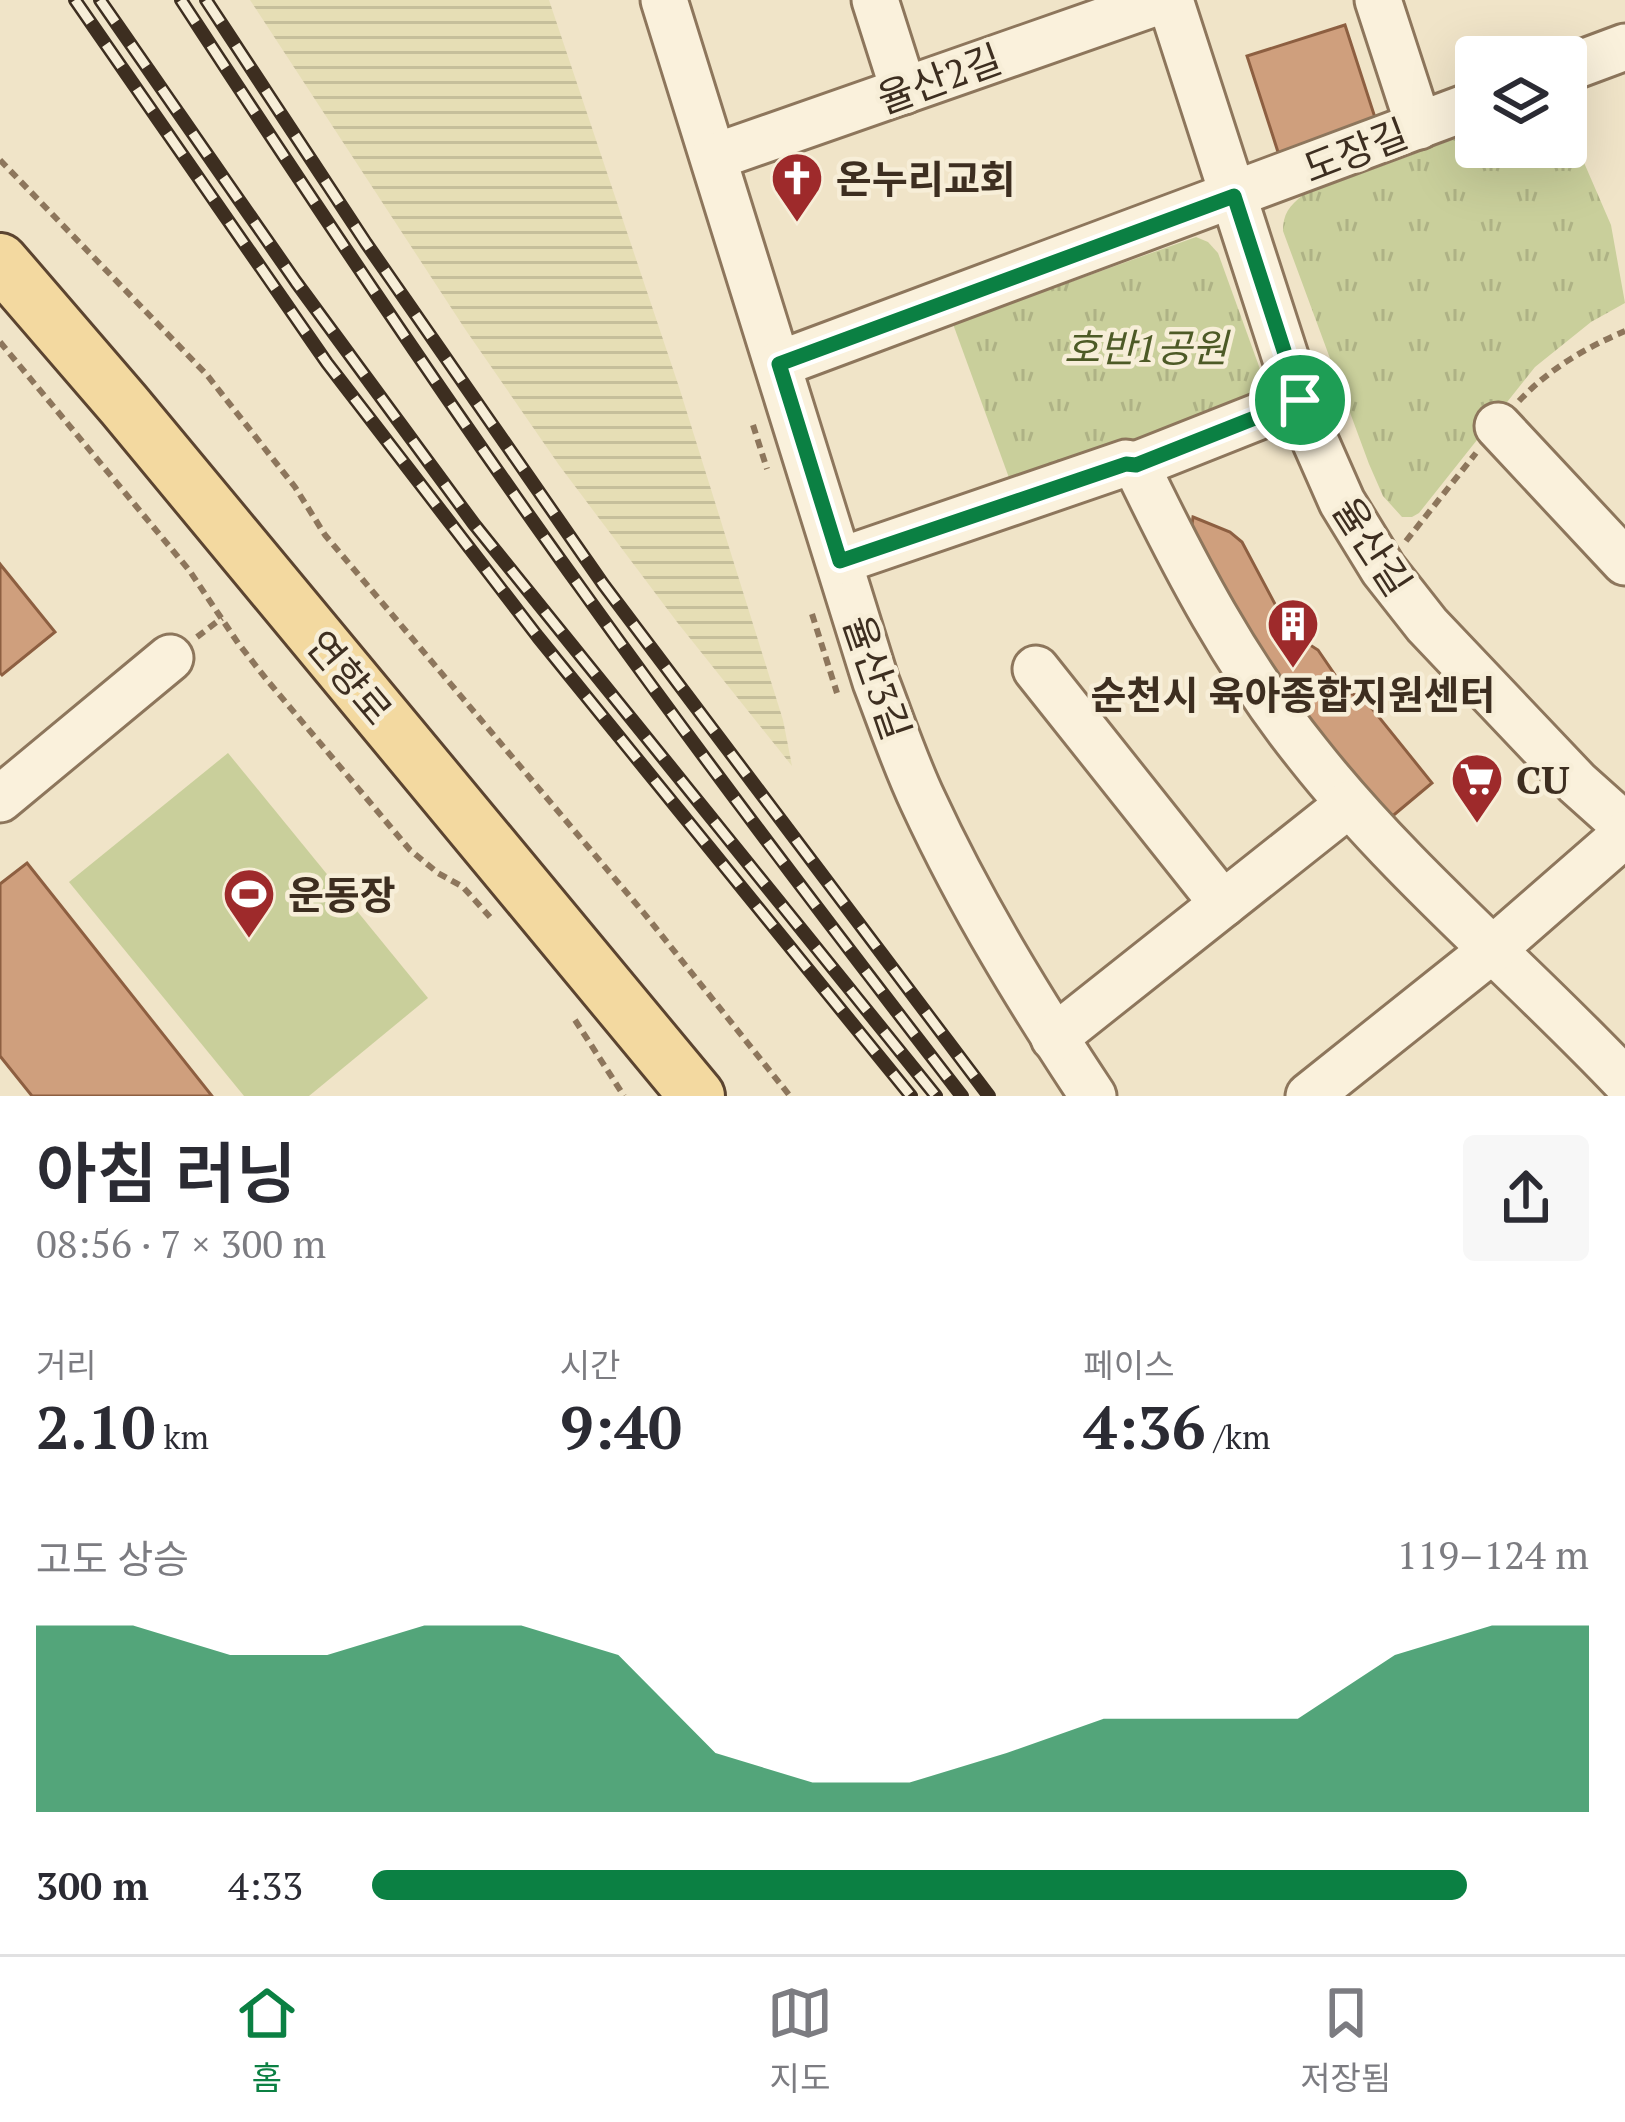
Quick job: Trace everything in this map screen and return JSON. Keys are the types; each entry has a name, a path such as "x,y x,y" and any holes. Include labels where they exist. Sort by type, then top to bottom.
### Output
{"main road":[{"name":"연향로","path":"0,261 697,1096"}],"street":[{"name":"율산3길","path":"664,0 876,682 922,800 992,935 1093,1096"},
{"path":"875,0 904,91"},
{"name":"율산2길","path":"715,158 904,91 1070,15 1167,0"},
{"name":"율산길","path":"1167,0 1300,400 1342,502 1399,591 1427,625 1625,830"},
{"path":"1378,0 1419,126"},
{"path":"1587,61 1625,47"},
{"name":"도장길","path":"1234,196 1455,112"},
{"path":"779,364 1234,196"},
{"path":"840,561 1126,464 1136,465 1300,400"},
{"path":"1498,426 1625,562"},
{"path":"1136,465 1184,565 1236,655 1280,718 1349,804 1625,1081"},
{"path":"8,776 170,658"},
{"path":"1036,669 1223,904"},
{"path":"1054,1038 1349,804"},
{"path":"1338,1088 1625,830"}],"path":[{"path":"0,160 207,375 295,487 325,535 643,912 790,1096"},
{"path":"0,342 189,570 267,680 410,850 463,887 496,923"},
{"path":"569,1011 624,1096"}],"shaded area":[{"path":"250,0 549,0 679,387 783,720 792,766 559,465"}],"green space":[{"path":"1455,139 1455,168 1586,168 1611,225 1625,303 1591,322 1535,367 1412,517 1402,517 1383,496 1283,231 1286,215 1303,195"},
{"name":"호반1공원","path":"1196,237 1218,253 1269,394 1012,486 953,324"},
{"name":"운동장","path":"228,753 428,998 309,1096 244,1096 69,882"}],"building":[{"path":"1345,25 1380,133 1299,159 1278,152 1247,56"},
{"name":"순천시 육아종합지원센터","path":"1193,517 1242,542 1282,627 1318,650 1341,692 1362,696 1432,783 1383,824 1178,542 1191,532"},
{"path":"0,564 55,632 2,675 0,673"},
{"path":"27,863 212,1096 32,1096 0,1056 0,884"}],"railway":[{"path":"75,0 327,363 538,637 911,1096"},
{"path":"100,0 296,282 474,524 936,1096"},
{"path":"181,0 533,521 724,784 962,1096"},
{"path":"206,0 366,243 603,584 989,1096"}],"place":[{"name":"온누리교회","path":"797,224"},
{"name":"순천시 육아종합지원센터","path":"1293,670"},
{"name":"CU","path":"1477,825"},
{"name":"운동장","path":"249,940"}],"route":[{"path":"1234,196 1300,400 1136,465 1126,464 840,561 779,364 1234,196"}]}
